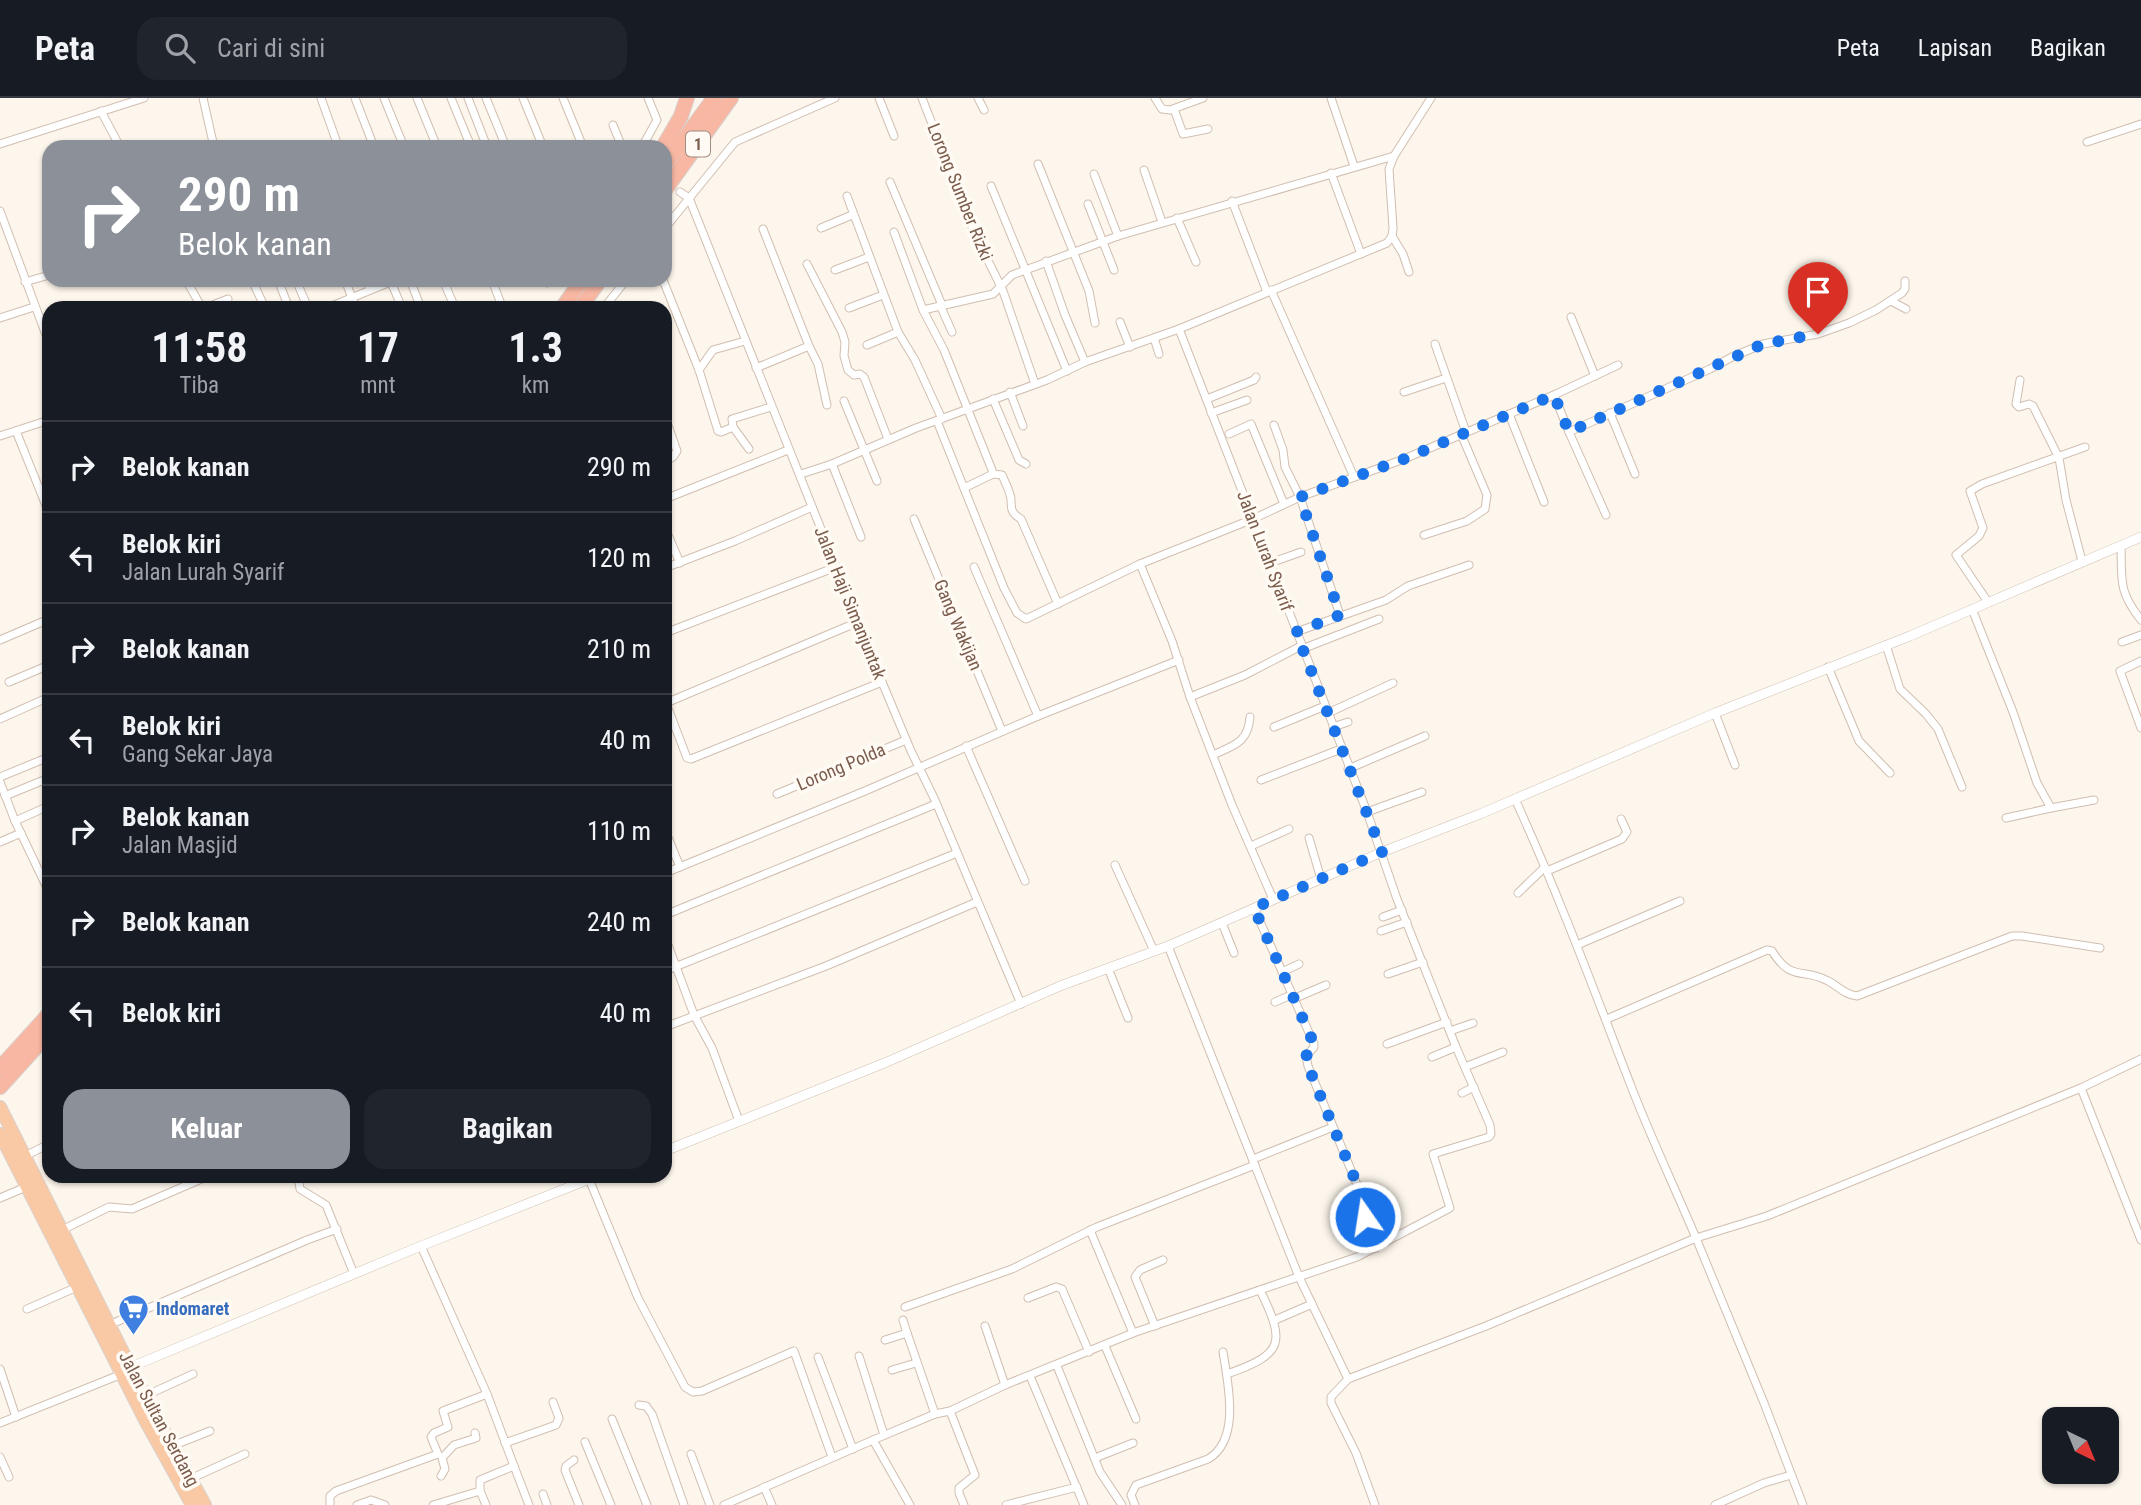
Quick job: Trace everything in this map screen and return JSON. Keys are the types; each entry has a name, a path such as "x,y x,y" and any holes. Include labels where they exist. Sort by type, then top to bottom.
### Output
{"highway":[{"path":"667,140 681,116 687,98"},
{"name":"1","path":"672,155 714,98"},
{"name":"1","path":"673,191 731,98"},
{"path":"0,1087 5,1068 42,1023"},
{"path":"5,1068 42,1039"},
{"name":"Jalan Sultan Serdang","path":"0,1107 109,1325 171,1470 192,1505"},
{"name":"Jalan Sultan Serdang","path":"0,1134 77,1287 145,1396 205,1505"}],"street":[{"path":"0,144 144,98"},
{"path":"203,98 212,140"},
{"path":"321,98 336,140"},
{"path":"355,98 371,140"},
{"path":"384,98 401,140"},
{"path":"417,98 434,140"},
{"path":"451,98 468,140"},
{"path":"479,98 468,100 484,140"},
{"path":"486,98 503,140"},
{"path":"523,98 540,140"},
{"path":"564,98 580,140"},
{"path":"646,140 657,120 648,98"},
{"path":"672,219 735,142 835,98"},
{"path":"879,98 894,136"},
{"name":"Lorong Sumber Rizki","path":"922,98 974,232 1001,286 1035,384"},
{"path":"978,98 984,110"},
{"path":"1154,98 1162,109 1174,109 1203,98"},
{"path":"1331,98 1354,166"},
{"path":"1409,272 1403,254 1392,236 1388,175 1394,156 1431,98"},
{"path":"1174,109 1183,134 1208,129"},
{"path":"101,111 116,140"},
{"path":"2087,142 2141,124"},
{"path":"613,125 619,140"},
{"path":"923,310 993,294 1012,275 1118,236 1394,156"},
{"path":"1038,164 1089,291 1095,323"},
{"path":"1143,170 1162,222"},
{"path":"1331,173 1361,254"},
{"path":"1094,174 1118,236"},
{"path":"890,182 952,332"},
{"path":"991,186 1067,371"},
{"path":"673,191 689,198"},
{"path":"847,196 883,295 898,332 915,360 940,420 995,565 1018,616 1026,618 1140,564 1253,519 1300,497 1404,459 1618,365"},
{"name":"Jalan Haji Simanjuntak","path":"689,198 882,682 1021,1004"},
{"path":"1232,201 1269,291 1354,477"},
{"path":"1088,204 1114,270"},
{"path":"0,211 42,326"},
{"path":"821,228 852,215"},
{"path":"1177,218 1196,262"},
{"path":"763,229 818,364 827,405"},
{"path":"894,232 923,310 944,350 993,474"},
{"path":"801,474 1035,384 1085,362 1179,329 1387,243 1392,236"},
{"path":"835,270 869,257"},
{"path":"1046,261 1085,362"},
{"path":"807,264 842,331 848,370 854,375 860,374 864,377 888,439"},
{"path":"25,282 42,277"},
{"path":"1569,432 1763,344 1818,334 1865,316 1891,301 1905,289 1905,281"},
{"path":"348,287 353,301"},
{"path":"344,301 379,287"},
{"path":"610,301 620,287"},
{"path":"849,308 883,295"},
{"path":"222,301 228,299"},
{"path":"1891,301 1906,309"},
{"path":"672,302 699,370 718,430 721,432 733,427"},
{"path":"1215,304 1217,313"},
{"path":"0,318 34,307"},
{"path":"1571,317 1595,376"},
{"path":"1120,321 1130,347"},
{"name":"Jalan Lurah Syarif","path":"1179,329 1348,769 1367,812 1407,922 1492,1134 1432,1156 1451,1205 1449,1210 1376,1248"},
{"path":"867,345 898,332"},
{"path":"1154,338 1159,354"},
{"path":"699,370 710,352 745,341"},
{"path":"1424,535 1481,514 1485,509 1487,495 1436,344"},
{"path":"756,368 809,346"},
{"path":"1207,399 1256,377"},
{"path":"1404,392 1446,378"},
{"path":"2020,380 2017,406 2033,406 2059,458 2066,500 2082,561"},
{"path":"1010,392 1023,426"},
{"path":"1554,395 1606,515"},
{"path":"993,399 1019,460 1026,464"},
{"path":"1211,413 1247,400"},
{"path":"844,401 877,481"},
{"path":"749,449 733,427 732,419 771,407"},
{"path":"1610,413 1634,474"},
{"path":"1510,414 1544,502"},
{"path":"0,436 42,422"},
{"path":"1229,434 1251,424 1284,505"},
{"path":"1274,425 1283,450 1285,467 1300,497 1340,615"},
{"path":"16,431 42,496"},
{"path":"672,433 677,451 672,458"},
{"path":"1988,602 1956,555 1979,536 1983,528 1970,491 1982,484 2085,447"},
{"path":"672,496 788,450"},
{"path":"832,464 861,537"},
{"path":"964,488 993,474 1002,475 1011,496 1013,513 1021,519 1058,604"},
{"path":"672,566 812,507"},
{"name":"Gang Wakijan","path":"914,519 1002,731"},
{"path":"672,1148 1108,968 1168,946 1382,852 2141,537"},
{"path":"672,544 680,563"},
{"path":"2121,545 2122,589 2141,620"},
{"path":"1270,563 1301,552"},
{"path":"1140,564 1179,660 1189,697 1273,899"},
{"path":"1296,632 1386,600 1408,586 1469,565"},
{"path":"672,630 836,567"},
{"path":"974,567 1038,716"},
{"path":"1972,609 2009,701 2037,783 2051,807"},
{"path":"1189,697 1302,648 1379,619"},
{"path":"0,640 42,622"},
{"path":"672,699 858,622"},
{"path":"2122,642 2141,635"},
{"path":"1886,645 1900,689 1938,729 1962,787"},
{"path":"672,870 1038,716 1179,660"},
{"path":"2141,661 2120,671 2141,728"},
{"path":"1828,667 1859,741 1890,773"},
{"path":"9,682 42,668"},
{"path":"672,719 682,748 687,758 691,759 882,682"},
{"path":"1274,727 1393,683"},
{"path":"0,719 42,700"},
{"path":"1715,713 1735,765"},
{"path":"1213,755 1242,740 1249,728 1250,717"},
{"path":"1333,727 1348,722"},
{"path":"1348,769 1425,736"},
{"name":"Lorong Polda","path":"777,794 906,740"},
{"path":"966,746 1024,881"},
{"path":"1261,780 1341,749"},
{"path":"0,777 42,760"},
{"path":"5,796 42,781"},
{"path":"0,782 15,821 42,877"},
{"path":"1367,812 1422,792"},
{"path":"1515,799 1607,1019 1653,1140 1764,1403 1803,1505"},
{"path":"2007,818 2094,800"},
{"path":"672,912 936,804"},
{"path":"15,821 42,809"},
{"path":"1518,893 1546,869 1622,839 1627,832 1621,819"},
{"path":"1251,846 1289,829"},
{"path":"0,842 21,833"},
{"path":"1308,838 1321,879"},
{"path":"672,847 680,867"},
{"path":"672,968 957,853"},
{"path":"1115,865 1154,951"},
{"path":"1577,945 1680,901"},
{"path":"672,1024 826,966 976,902"},
{"path":"724,1505 734,1503 832,1457 935,1414 950,1411 1005,1385 1133,1333 1331,1267 1376,1248 1356,1182 1306,1058 1314,1044 1254,908"},
{"path":"1383,917 1402,909"},
{"path":"1381,931 1407,922"},
{"path":"1222,923 1234,953"},
{"path":"1607,1019 1767,950 1772,951 1781,963 1796,974 1820,978 1845,993 1857,996 2012,936 2100,948"},
{"path":"1168,946 1299,1277 1348,1379"},
{"path":"672,954 694,1015 712,1048 738,1121"},
{"path":"1388,974 1423,962"},
{"path":"1282,972 1299,964"},
{"path":"1108,968 1128,1018"},
{"path":"1275,1002 1326,985"},
{"path":"1387,1044 1447,1022"},
{"path":"1450,1031 1473,1023"},
{"path":"1432,1057 1456,1047"},
{"path":"1465,1067 1503,1052"},
{"path":"1375,1505 1356,1453 1331,1403 1331,1397 1348,1379 1486,1326 1696,1238 1767,1216 2081,1088 2141,1059"},
{"path":"1462,1093 1474,1087"},
{"path":"2081,1088 2141,1240"},
{"path":"905,1307 1012,1269 1090,1230 1333,1127"},
{"path":"25,1156 42,1148"},
{"path":"62,1230 109,1207 132,1209 192,1183"},
{"path":"300,1183 300,1189 326,1205 354,1274"},
{"path":"0,1423 576,1183"},
{"path":"595,1183 638,1298 685,1387 693,1392 702,1391 794,1350 832,1457"},
{"path":"0,1198 26,1187"},
{"path":"109,1325 337,1229"},
{"path":"1090,1230 1133,1333"},
{"path":"421,1246 487,1394 529,1505"},
{"path":"1155,1325 1135,1277 1140,1270 1163,1260"},
{"path":"27,1309 77,1287"},
{"path":"1028,1298 1056,1287 1062,1289 1089,1352"},
{"path":"1227,1374 1253,1364 1267,1355 1276,1340 1275,1320 1260,1290"},
{"path":"1275,1320 1312,1304"},
{"path":"903,1320 935,1414"},
{"path":"985,1326 1005,1385"},
{"path":"885,1340 907,1333"},
{"path":"1105,1346 1136,1419"},
{"path":"1135,1505 1131,1495 1136,1485 1208,1459 1224,1444 1229,1417 1223,1352"},
{"path":"859,1356 884,1436"},
{"path":"818,1357 853,1449"},
{"path":"892,1370 916,1363"},
{"path":"1057,1366 1102,1477 1122,1505"},
{"path":"0,1368 16,1417"},
{"path":"145,1396 193,1374"},
{"path":"1030,1376 1084,1505"},
{"path":"441,1476 445,1469 431,1437 449,1426 443,1411 487,1394"},
{"path":"505,1443 556,1426 559,1418 553,1402"},
{"path":"639,1405 646,1406 652,1414 684,1505"},
{"path":"950,1411 975,1475 959,1488 964,1505"},
{"path":"612,1419 647,1505"},
{"path":"171,1446 209,1431"},
{"path":"330,1505 329,1498 336,1491 440,1456 454,1445 474,1440 475,1433"},
{"path":"873,1440 910,1505"},
{"path":"585,1441 611,1505"},
{"path":"1095,1458 1133,1443"},
{"path":"189,1479 245,1454"},
{"path":"691,1454 710,1505"},
{"path":"0,1457 9,1476"},
{"path":"574,1460 565,1470 579,1505"},
{"path":"486,1505 480,1491 480,1480 514,1466"},
{"path":"1715,1505 1764,1483 1791,1475"},
{"path":"768,1485 772,1505"},
{"path":"1006,1505 1077,1487"},
{"path":"433,1505 480,1491"},
{"path":"543,1494 547,1505"},
{"path":"357,1505 371,1500 385,1505"}],"place":[{"name":"Indomaret","path":"133,1336"}],"route":[{"path":"1365,1217 1361,1195 1308,1066 1306,1056 1314,1044 1254,908 1382,852 1296,632 1340,615 1300,497 1404,459 1554,395 1569,432 1710,369 1732,356 1769,342 1818,334"}]}
